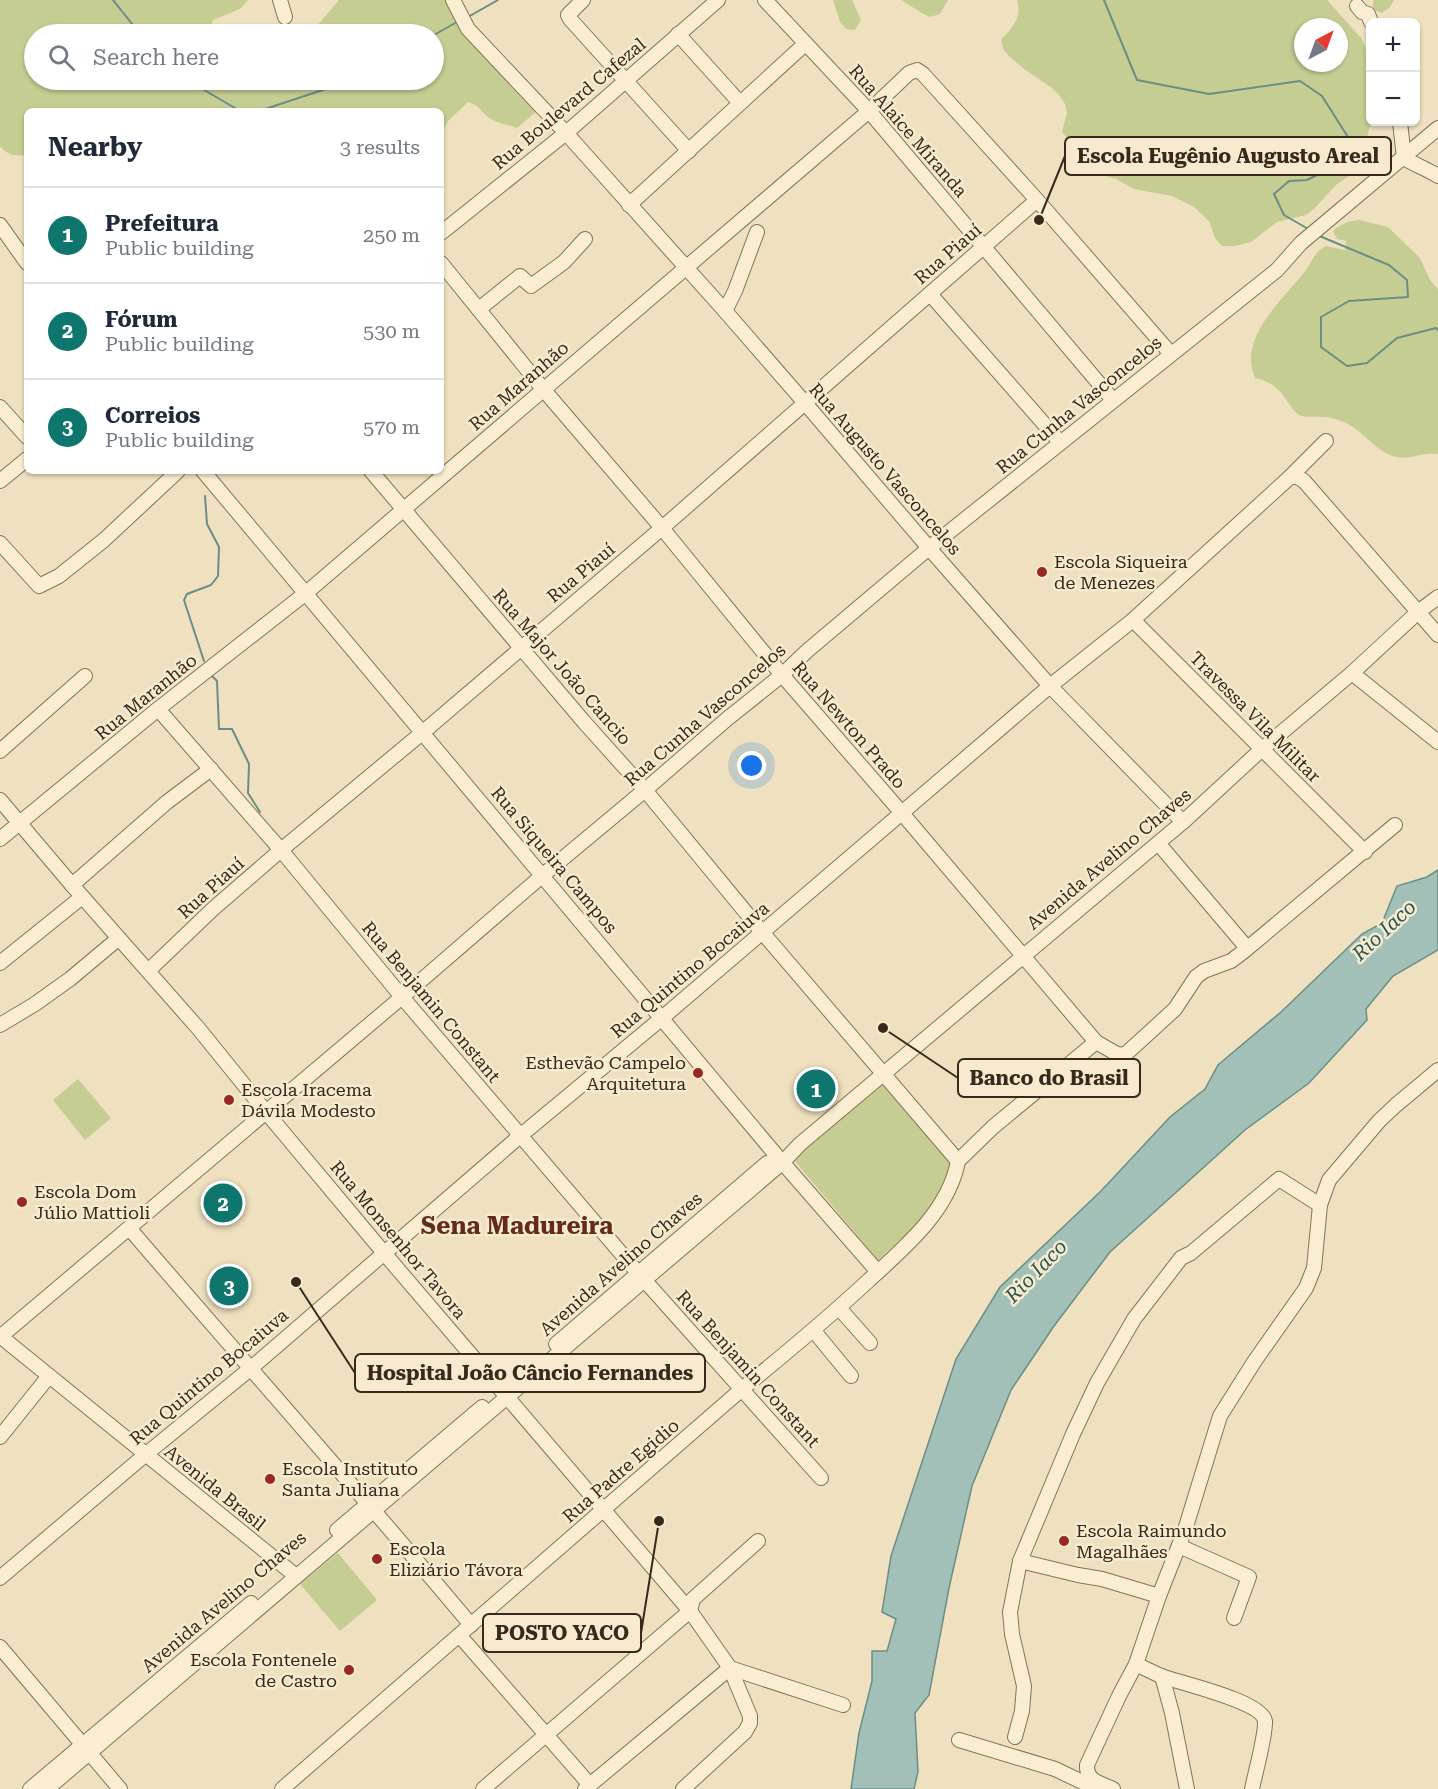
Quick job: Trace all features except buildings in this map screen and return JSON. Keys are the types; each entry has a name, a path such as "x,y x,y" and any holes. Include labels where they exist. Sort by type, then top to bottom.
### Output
{"street":[{"path":"280,0 285,17"},
{"name":"Rua Augusto Vasconcelos","path":"453,0 468,29 566,133 724,311 1050,686 1183,822"},
{"path":"583,0 568,15 578,29 689,151"},
{"name":"Rua Boulevard Cafezal","path":"444,230 566,133 718,0"},
{"name":"Rua Alaice Miranda","path":"765,0 869,111 1113,400"},
{"path":"1358,6 1370,18"},
{"path":"678,34 740,103"},
{"path":"629,205 805,44"},
{"name":"Rua Maranhão","path":"444,473 869,111 909,73 917,70 923,74 1037,200"},
{"path":"1400,126 1404,158 1438,176"},
{"name":"Rua Cunha Vasconcelos","path":"0,1336 929,548 1277,270 1301,243 1438,128"},
{"path":"1037,200 1171,354"},
{"name":"Rua Piauí","path":"148,971 214,908 662,528 1037,200"},
{"path":"0,225 24,258"},
{"path":"724,311 735,291 758,232"},
{"path":"479,309 520,276 531,286 564,262 585,239"},
{"name":"Rua Newton Prado","path":"444,267 782,675 1096,1042"},
{"path":"930,294 1060,442"},
{"path":"0,407 24,434"},
{"name":"Rua Quintino Bocaiuva","path":"0,1578 250,1369 520,1136 662,1018 1050,686 1133,620 1293,477 1326,441"},
{"path":"0,481 24,461"},
{"path":"0,543 39,586 59,576 104,540 175,474"},
{"name":"Rua Siqueira Campos","path":"206,474 878,1272"},
{"name":"Rua Major João Cancio","path":"374,474 645,790 762,932 958,1161"},
{"name":"Rua Maranhão","path":"0,839 158,709 306,593 443,474"},
{"path":"1293,477 1304,481 1438,635"},
{"name":"Avenida Avelino Chaves","path":"30,1789 86,1749 780,1158 800,1144 1183,822 1262,749 1438,597"},
{"name":"Travessa Vila Militar","path":"1133,620 1365,852"},
{"path":"1352,673 1438,742"},
{"path":"0,752 85,676"},
{"name":"Rua Benjamin Constant","path":"158,709 281,850 402,997 641,1277 821,1478"},
{"path":"72,885 167,802 211,769"},
{"name":"Rua Monsenhor Tavora","path":"0,800 198,1028 384,1253 690,1611 730,1668 750,1716 750,1723 745,1732 683,1789"},
{"path":"958,1161 993,1127 1096,1042 1117,1054 1124,1055 1175,1009 1196,977 1204,971 1231,961 1395,825"},
{"path":"1158,843 1247,948"},
{"path":"0,963 82,897"},
{"path":"0,1025 70,980 118,938"},
{"path":"1113,1789 1092,1780 1087,1773 1088,1765 1136,1664 1179,1546 1220,1416 1254,1362 1306,1288 1314,1268 1320,1204 1329,1180 1379,1121 1438,1070"},
{"name":"Rua Padre Egidio","path":"282,1789 742,1389 814,1331 878,1272 909,1242 944,1199 950,1188 958,1161"},
{"path":"1015,1737 1022,1711 1024,1686 1012,1634 1010,1612 1020,1561 1097,1383 1134,1319 1181,1258 1191,1253 1279,1179 1320,1204"},
{"path":"129,1228 471,1625"},
{"path":"839,1308 870,1343"},
{"path":"814,1331 851,1376"},
{"name":"Avenida Brasil","path":"0,1336 293,1573"},
{"path":"0,1437 49,1376"},
{"path":"483,1789 690,1611 693,1599 758,1541"},
{"path":"1179,1546 1249,1577 1234,1618"},
{"path":"1020,1561 1102,1579 1159,1596"},
{"path":"459,1635 588,1787 730,1668 843,1705"},
{"path":"0,1647 120,1789"},
{"path":"1136,1664 1162,1676 1241,1701 1256,1709 1263,1716 1264,1731 1252,1789"},
{"path":"1162,1676 1187,1789"},
{"path":"959,1740 1055,1769 1097,1789"},
{"name":"Avenida Avelino Chaves","path":"47,1789 86,1749"}],"green space":[{"path":"0,0 248,0 240,9 213,20 212,24 24,24 24,90 444,90 444,24 319,24 339,0 446,0 461,25 538,110 517,128 491,119 478,107 468,102 448,121 444,129 444,108 24,108 24,155 12,155 0,146"},
{"path":"833,0 852,0 861,20 855,30 846,29 840,22"},
{"path":"901,0 948,0 940,14 930,17"},
{"path":"1017,0 1327,0 1343,18 1294,18 1294,72 1348,72 1348,23 1362,39 1366,49 1366,126 1370,126 1364,149 1363,166 1336,185 1306,215 1277,222 1251,242 1222,246 1215,238 1209,221 1194,207 1172,196 1134,189 1106,176 1089,163 1062,132 1067,113 1065,104 1059,95 1024,69 1003,49 1001,39 1015,22 1018,12"},
{"path":"1373,0 1394,0 1390,7 1382,13 1373,10"},
{"path":"1359,220 1388,227 1420,258 1430,280 1438,289 1438,454 1402,458 1389,454 1344,422 1330,418 1299,415 1270,383 1255,378 1251,363 1252,348 1257,333 1275,306 1319,251 1326,246 1345,250 1346,241 1337,239 1333,231 1345,223"},
{"path":"78,1079 111,1118 85,1140 53,1100"},
{"path":"885,1081 954,1164 943,1195 925,1217 878,1260 793,1159"},
{"path":"338,1553 377,1600 340,1631 300,1584"}],"water":[{"name":"Rio Iaco","path":"1438,870 1438,950 1393,976 1366,1009 1367,1020 1309,1083 1245,1130 1110,1252 1054,1326 1011,1390 972,1486 949,1588 929,1695 915,1713 918,1772 914,1789 851,1789 859,1733 872,1681 872,1651 887,1651 896,1619 882,1612 891,1556 956,1359 1000,1287 1101,1191 1170,1117 1205,1089 1218,1065 1281,1012 1362,934 1382,923 1397,886 1427,877"}],"waterway":[{"path":"113,0 132,24"},
{"path":"468,17 498,0"},
{"path":"1104,0 1137,80 1209,94 1300,81 1322,96 1353,145 1335,166 1307,180 1289,181 1274,194 1284,215 1310,230"},
{"path":"444,29 457,22"},
{"path":"204,90 235,108"},
{"path":"268,108 323,90"},
{"path":"1317,235 1389,265 1407,280 1408,297 1349,301 1321,317 1321,347 1347,366 1367,363 1397,338 1436,328 1438,330"},
{"path":"204,661 184,600 187,594 211,585 218,576 219,547 207,524 205,496"},
{"path":"211,675 217,681 219,729 232,729 249,764 248,793 260,812"}],"place":[{"name":"Escola Eugênio Augusto Areal","path":"1039,220"},
{"name":"Escola Siqueira de Menezes","path":"1042,572"},
{"name":"Banco do Brasil","path":"883,1028"},
{"name":"Esthevão Campelo Arquitetura","path":"698,1073"},
{"name":"Prefeitura","path":"816,1089"},
{"name":"Escola Iracema Dávila Modesto","path":"229,1100"},
{"name":"Escola Dom Júlio Mattioli","path":"22,1202"},
{"name":"Fórum","path":"223,1203"},
{"name":"Hospital João Câncio Fernandes","path":"296,1282"},
{"name":"Correios","path":"229,1286"},
{"name":"Escola Instituto Santa Juliana","path":"270,1479"},
{"name":"POSTO YACO","path":"659,1521"},
{"name":"Escola Raimundo Magalhães","path":"1064,1541"},
{"name":"Escola Eliziário Távora","path":"377,1559"},
{"name":"Escola Fontenele de Castro","path":"349,1670"}],"district":[{"name":"Sena Madureira","path":"517,1226"}]}
